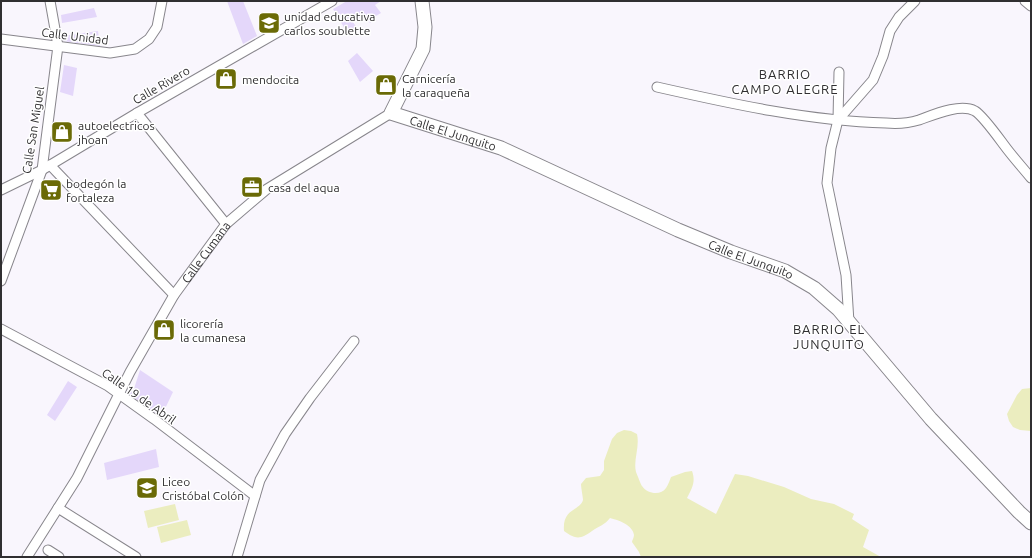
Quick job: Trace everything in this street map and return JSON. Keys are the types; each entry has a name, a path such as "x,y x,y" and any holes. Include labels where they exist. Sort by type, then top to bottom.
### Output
{"street":[{"name":"Calle San Miguel","path":"1,281 42,170 58,46 50,1"},
{"name":"Calle Unidad","path":"1,39 110,53 135,49 149,39 157,27 162,1"},
{"name":"Calle Rivero","path":"1,190 42,170 137,113 332,1"},
{"path":"391,113 423,49 425,27 422,1"},
{"path":"838,120 873,80 883,56 890,31 899,17 915,1"},
{"path":"1025,1 1031,6"},
{"path":"839,72 838,120 831,148 827,183 846,275 849,322"},
{"path":"657,88 753,108 838,120 887,124 919,120 937,113 956,109 963,108 974,110 988,124 1031,178"},
{"path":"137,113 226,224"},
{"name":"Calle Cumana","path":"28,557 77,478 119,395 174,295 226,224 268,189 391,113"},
{"name":"Calle El Junquito","path":"391,113 501,148 678,230 731,252 785,271 814,288 838,309 931,419 1031,523"},
{"path":"50,165 174,295"},
{"name":"Calle 19 de Abril","path":"1,329 108,386 255,496"},
{"path":"238,557 260,480 285,434 310,398 354,341"},
{"path":"58,508 136,557"},
{"path":"48,550 59,557"}],"green space":[{"path":"1031,388 1031,431 1020,430 1013,427 1007,414 1017,395 1022,389"},
{"path":"624,430 637,434 638,444 635,467 641,485 647,491 658,493 664,491 671,477 692,471 692,488 687,498 716,514 735,474 748,476 784,487 811,499 834,504 854,514 852,519 869,530 863,547 881,557 641,557 632,542 634,535 631,528 610,518 604,524 585,536 572,536 564,531 564,524 568,514 581,504 583,500 581,484 586,478 600,476 604,470 604,461 612,439 617,433"},
{"path":"175,504 179,520 148,528 144,511"},
{"path":"187,520 191,535 161,543 157,527"}],"building":[{"path":"227,1 243,1 257,36 243,44"},
{"path":"347,1 381,1 375,5 381,13 374,17 376,19 370,23 364,15 353,22 357,28 348,34 333,9"},
{"path":"94,8 97,17 62,23 61,15"},
{"path":"98,31 100,46 63,41 62,36"},
{"path":"357,53 373,71 360,82 348,61"},
{"path":"64,65 77,68 73,96 60,92"},
{"path":"61,125 72,126 68,138 59,137"},
{"path":"140,370 173,392 161,417 129,394 131,391 133,392"},
{"path":"68,381 77,387 55,421 47,415"},
{"path":"156,449 159,467 107,480 104,463"}],"place":[{"name":"unidad educativa carlos soublette","path":"269,23"},
{"name":"mendocita","path":"226,79"},
{"name":"Carnicería la caraqueña","path":"386,85"},
{"name":"autoelectricos jhoan","path":"62,132"},
{"name":"casa del aqua","path":"252,187"},
{"name":"bodegón la fortaleza","path":"51,190"},
{"name":"licorería la cumanesa","path":"164,330"},
{"name":"Liceo Cristóbal Colón","path":"147,488"}],"district":[{"name":"BARRIO CAMPO ALEGRE","path":"785,82"},
{"name":"BARRIO EL JUNQUITO","path":"829,336"}]}
